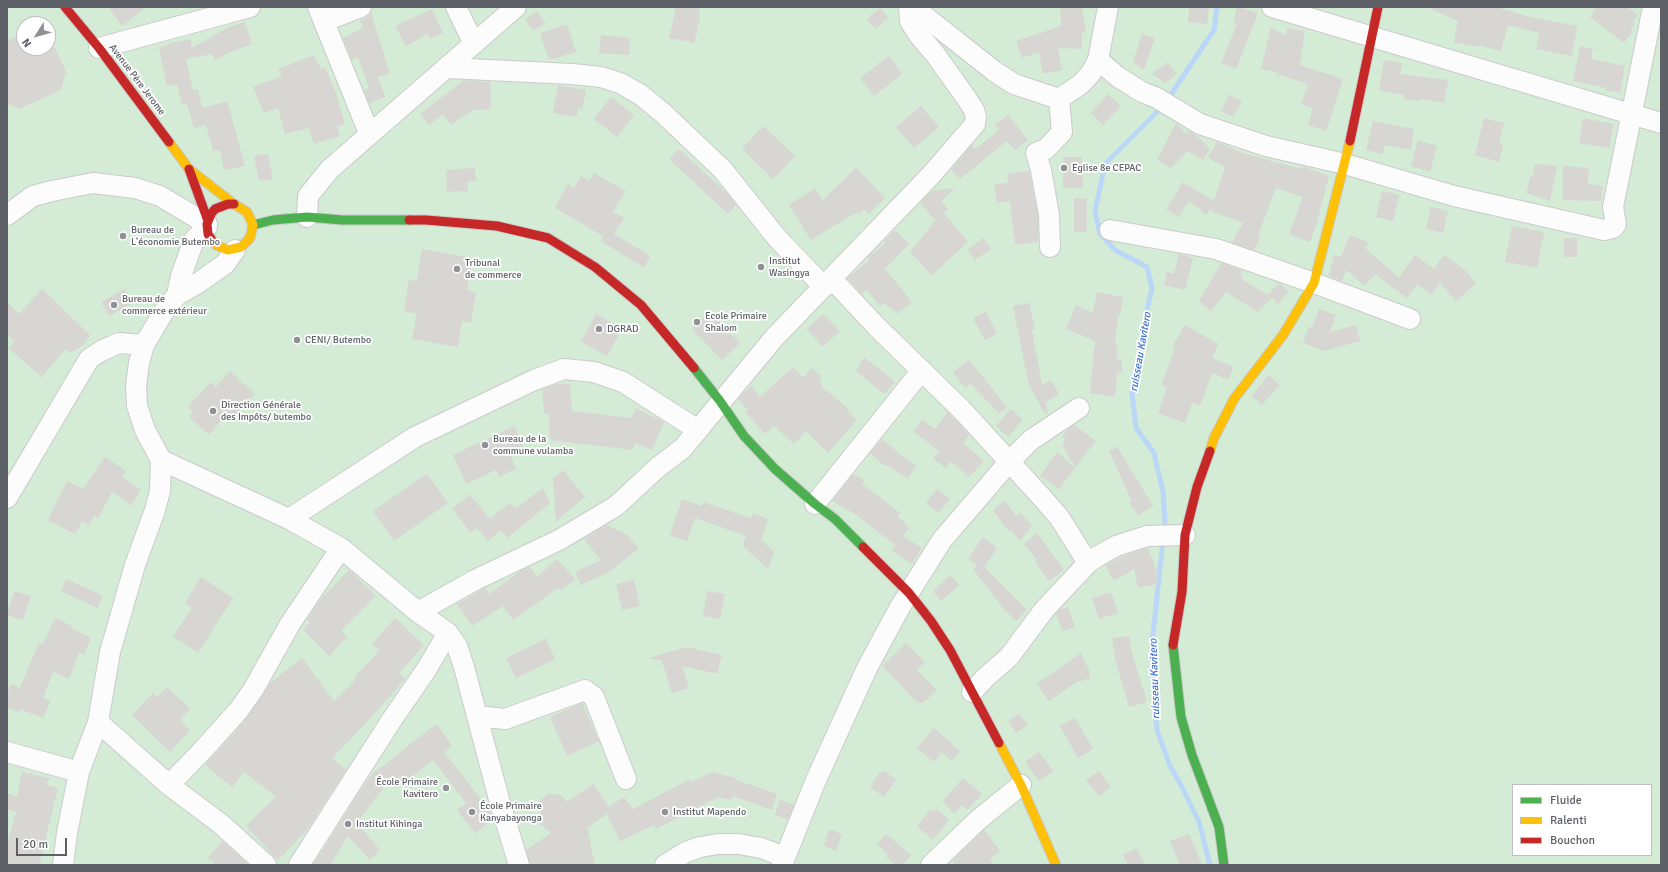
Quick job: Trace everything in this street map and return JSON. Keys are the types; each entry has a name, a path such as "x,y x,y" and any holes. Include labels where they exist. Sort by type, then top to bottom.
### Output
{"street":[{"name":"Avenue Père Jerome","path":"65,7 99,48 189,169"},
{"path":"99,48 250,7"},
{"path":"361,7 321,14 369,133"},
{"path":"456,7 474,44"},
{"path":"307,217 308,196 330,168 516,7"},
{"path":"418,612 475,580 559,540 616,506 657,468 683,448 720,401 750,369 774,338 828,283 854,253 931,175 975,124 976,117 974,110 967,98 935,54 918,34 910,21 909,7"},
{"path":"913,7 994,72 1014,84 1059,98 1081,84 1091,73 1098,60 1108,7"},
{"path":"1272,7 1661,123"},
{"path":"1224,865 1219,827 1192,755 1181,717 1173,646 1182,592 1185,535 1197,487 1212,445 1234,399 1283,335 1314,283 1345,164 1378,7"},
{"path":"1098,60 1118,77 1200,124 1266,146 1345,164 1454,196 1604,230 1613,228 1616,224 1613,206 1653,7"},
{"path":"447,68 572,74 601,77 620,84 641,95 670,119 718,164 777,238 877,327 922,370 1059,517 1088,563"},
{"path":"1050,247 1049,215 1041,170 1036,153 1046,149 1062,132 1059,98"},
{"path":"63,865 67,833 79,772 98,722 110,652 135,565 155,510 160,491 161,460 146,430 137,406 136,386 139,363 144,345 162,313 177,295 198,283 225,264 235,250 246,244 250,238 253,225 247,212 234,204 189,169"},
{"path":"189,169 211,240 216,245 228,250 235,250"},
{"path":"7,215 33,196 92,183 135,188 160,196 207,224"},
{"path":"177,295 181,276 194,240 207,224 215,209 228,204 234,204"},
{"path":"253,225 273,220 307,217 342,220 426,220 497,226 548,238 595,267 641,305 676,345 720,401 744,436 775,469 815,504 835,519 910,593 950,650 1021,785 1056,865"},
{"path":"1110,230 1216,249 1314,283 1410,319"},
{"path":"7,498 89,359 101,350 119,343 144,345"},
{"path":"289,519 415,437 534,380 564,370 594,372 623,382 698,430"},
{"path":"815,504 922,370"},
{"path":"665,865 686,852 700,847 718,844 739,844 761,848 784,861 816,780 867,668 900,606 910,593 942,540 1009,462 1031,440 1079,408"},
{"path":"161,460 289,519 341,548 418,612 448,633 457,646 500,803 519,865"},
{"path":"972,692 985,678 1009,657 1044,610 1088,563 1116,546 1147,536 1185,535"},
{"path":"169,785 238,712 253,690 290,624 341,548"},
{"path":"299,865 391,721 426,670 448,633"},
{"path":"477,716 505,719 585,690 594,697 626,779"},
{"path":"98,722 169,785 221,824 266,865"},
{"path":"7,752 79,772"},
{"path":"931,865 951,844 978,820 1021,785"}],"green space":[{"path":"7,7 1661,7 1661,865 7,865"}],"building":[{"path":"108,7 146,7 122,26"},
{"path":"676,7 699,7 700,18 694,43 669,38"},
{"path":"1060,7 1082,7 1086,32 1082,33 1082,49 1058,48 1062,70 1043,74 1039,52 1022,58 1016,41 1061,26"},
{"path":"1189,7 1209,7 1207,24 1188,22"},
{"path":"1237,7 1258,13 1236,69 1221,63 1237,24 1233,23"},
{"path":"1426,7 1497,7 1530,17 1577,26 1572,56 1536,49 1539,33 1508,25 1501,51 1478,45 1478,47 1454,42 1458,21"},
{"path":"1597,7 1627,7 1638,15 1632,22 1635,24 1631,29 1633,31 1624,43 1590,17"},
{"path":"880,8 888,18 875,29 867,19"},
{"path":"432,9 443,33 430,39 428,34 406,46 395,26"},
{"path":"537,11 545,23 533,31 525,20"},
{"path":"371,13 390,74 378,77 385,97 369,103 364,90 369,88 358,57 352,60 343,38 363,28 360,20 366,18"},
{"path":"245,22 252,44 228,53 215,60 212,54 186,59 193,90 198,89 202,108 227,101 245,166 224,170 220,150 213,151 206,125 194,128 187,104 182,105 177,84 167,86 159,47 190,39 192,48 229,27"},
{"path":"567,24 576,52 549,60 540,33"},
{"path":"1271,27 1286,36 1287,28 1305,31 1300,65 1343,79 1326,131 1308,125 1313,108 1301,104 1308,84 1276,74 1277,72 1261,69"},
{"path":"1142,34 1155,38 1144,70 1133,62"},
{"path":"601,35 630,38 629,55 599,53"},
{"path":"16,37 16,56 56,56 56,50 66,72 61,90 19,109 7,103 7,41"},
{"path":"1580,46 1593,49 1591,59 1625,66 1620,93 1606,90 1606,88 1573,81"},
{"path":"314,55 321,69 325,67 336,93 345,124 337,127 340,136 314,144 309,128 285,134 278,108 264,113 253,87 282,76 278,69"},
{"path":"889,56 902,74 874,96 860,78"},
{"path":"1384,60 1402,63 1400,74 1448,80 1444,103 1420,99 1420,101 1404,99 1404,95 1379,90"},
{"path":"1168,62 1177,74 1165,83 1152,74"},
{"path":"464,80 490,82 491,109 473,110 451,125 443,114 429,125 420,114"},
{"path":"558,85 586,90 582,110 578,107 577,117 553,113"},
{"path":"1108,94 1121,106 1103,125 1091,113"},
{"path":"1229,95 1242,101 1233,117 1221,111"},
{"path":"611,97 634,115 617,137 594,119"},
{"path":"921,106 939,127 914,148 896,127"},
{"path":"1008,115 1028,140 1015,150 1007,141 960,179 951,170 972,145 975,149 999,130 995,125"},
{"path":"1484,118 1504,123 1499,143 1503,144 1499,162 1475,155"},
{"path":"1583,118 1614,124 1609,148 1579,143"},
{"path":"1373,121 1414,129 1411,150 1385,145 1383,154 1366,150"},
{"path":"1176,123 1186,134 1189,131 1196,135 1210,149 1203,160 1188,151 1171,168 1157,160"},
{"path":"763,126 795,156 773,179 742,149"},
{"path":"1418,140 1437,146 1430,172 1411,166"},
{"path":"1217,142 1243,153 1301,169 1302,166 1329,176 1316,226 1310,242 1289,234 1303,197 1276,188 1258,235 1261,236 1254,250 1232,243 1243,223 1211,211 1212,207 1206,215 1189,201 1179,217 1166,209 1183,182 1214,201 1225,167 1208,158"},
{"path":"679,149 728,194 736,205 728,214 669,159"},
{"path":"268,154 273,179 259,181 254,156"},
{"path":"1063,157 1082,157 1083,188 1063,188"},
{"path":"1535,164 1557,166 1550,201 1526,193 1531,175 1533,176"},
{"path":"1563,166 1589,168 1588,184 1603,186 1601,201 1563,200"},
{"path":"475,168 476,181 467,181 468,191 447,192 446,170"},
{"path":"856,168 885,198 869,214 864,209 859,214 857,212 811,240 789,205 815,188 823,200"},
{"path":"1029,171 1038,216 1038,242 1015,245 1010,201 997,203 994,184 1008,183 1007,174"},
{"path":"594,173 625,191 613,212 624,218 614,234 650,256 644,268 601,241 603,236 555,208 568,184 574,188 581,176 589,181"},
{"path":"955,188 941,201 948,209 944,213 968,242 932,275 910,252 937,219 935,220 920,203 932,191"},
{"path":"1382,191 1399,195 1393,221 1376,217"},
{"path":"1074,198 1087,199 1087,232 1074,232"},
{"path":"1431,207 1448,211 1443,233 1426,229"},
{"path":"1512,226 1544,232 1537,268 1505,262"},
{"path":"895,230 909,244 885,269 912,302 898,313 883,303 880,306 867,290 862,294 847,278 870,260 868,257 886,243 884,241"},
{"path":"1350,235 1368,242 1366,249 1399,278 1415,255 1434,269 1444,255 1465,270 1476,283 1456,301 1440,283 1431,295 1417,284 1407,298 1375,274 1365,286 1346,270 1342,281 1329,276 1334,255 1341,257"},
{"path":"983,238 991,249 975,260 968,250"},
{"path":"1564,238 1577,238 1577,257 1564,257"},
{"path":"422,249 473,258 467,290 476,292 471,323 462,321 458,347 412,339 417,314 404,311 409,280 417,281"},
{"path":"1179,254 1193,258 1185,290 1164,285 1167,272 1174,274"},
{"path":"1221,263 1242,270 1240,274 1243,276 1241,279 1268,295 1279,283 1289,291 1278,304 1272,298 1258,312 1226,292 1211,311 1199,301"},
{"path":"42,289 90,335 82,346 70,353 65,349 42,377 8,348 15,341 7,335 7,302 19,314"},
{"path":"125,289 133,303 109,316 101,302"},
{"path":"1097,292 1123,297 1120,315 1118,315 1115,345 1117,345 1117,359 1122,359 1122,373 1117,373 1115,397 1090,393 1095,341 1066,329 1076,305 1093,313"},
{"path":"1029,303 1035,329 1032,330 1042,385 1051,380 1059,394 1046,402 1048,413 1045,414 1029,385 1013,306"},
{"path":"1319,309 1336,315 1330,332 1356,325 1360,341 1324,351 1303,343 1309,326 1312,328"},
{"path":"710,312 740,343 722,360 692,329"},
{"path":"986,312 997,334 985,340 973,318"},
{"path":"596,314 622,329 607,356 581,342"},
{"path":"823,314 840,331 823,347 807,329"},
{"path":"1185,325 1218,344 1212,358 1234,367 1228,380 1212,373 1200,406 1192,403 1185,423 1158,413 1167,387 1161,385 1175,349 1172,347"},
{"path":"864,357 895,382 884,394 856,371"},
{"path":"969,360 1007,407 999,413 971,384 965,388 953,372"},
{"path":"793,367 803,378 811,368 822,377 819,381 822,385 821,386 844,405 848,409 847,411 857,420 828,453 806,431 794,444 774,426 765,434 745,412 748,410 738,399 751,386 760,397"},
{"path":"230,371 255,394 230,421 225,416 209,435 189,417 193,412 188,407 211,382 216,387"},
{"path":"1268,375 1280,385 1262,405 1252,396"},
{"path":"556,384 570,384 572,411 632,418 636,408 664,422 652,450 635,443 633,450 550,440 549,414 544,414 542,389"},
{"path":"1011,409 1023,420 1008,437 996,426"},
{"path":"948,412 969,435 963,443 984,461 969,477 951,461 945,468 933,458 939,451 913,431 922,420 935,429"},
{"path":"1074,425 1096,441 1075,467 1062,445 1066,440 1062,437 1068,429"},
{"path":"514,426 524,448 510,455 516,469 499,477 496,470 466,484 453,455"},
{"path":"882,439 902,456 916,465 908,478 886,465 885,466 870,453"},
{"path":"1117,447 1153,506 1138,515 1129,502 1132,501 1109,451"},
{"path":"1057,452 1075,468 1059,489 1040,476"},
{"path":"105,457 126,471 122,477 141,490 131,505 112,492 98,518 94,516 89,525 82,521 75,534 48,520 67,481 83,489"},
{"path":"563,470 585,497 556,521 553,478"},
{"path":"427,474 448,503 394,541 373,511"},
{"path":"853,474 864,480 862,484 900,513 898,516 909,528 903,536 922,548 912,564 892,551 898,541 895,545 855,514 832,501"},
{"path":"543,488 550,503 507,538 501,530 488,541 477,528 471,533 452,509 470,495 490,519 510,503 515,509"},
{"path":"937,489 950,499 938,513 926,502"},
{"path":"682,499 702,506 703,502 751,518 753,513 768,519 761,540 774,552 768,569 743,546 746,536 695,518 687,541 670,535"},
{"path":"1005,501 1016,516 1020,513 1032,525 1020,541 1011,530 1009,532 993,510"},
{"path":"606,525 626,534 639,548 609,572 581,585 575,572 601,560 584,539"},
{"path":"1037,533 1064,570 1049,581 1035,562 1037,560 1024,544"},
{"path":"983,537 997,548 984,567 1027,610 1016,621 1002,607 973,569 977,565 968,559"},
{"path":"1148,548 1156,569 1158,584 1138,588 1134,569 1114,581 1105,565 1121,557"},
{"path":"557,559 575,579 561,591 558,588 513,620 503,606 472,626 457,604 485,588 489,594 522,570 530,567 537,577"},
{"path":"349,570 376,596 341,631 347,637 329,656 303,630 310,622 307,620 320,600"},
{"path":"950,575 959,585 941,601 933,591"},
{"path":"201,577 233,598 198,653 173,636 192,608 185,603"},
{"path":"66,579 103,596 97,608 61,591"},
{"path":"634,580 640,606 622,610 616,584"},
{"path":"14,591 31,596 23,620 7,615"},
{"path":"707,591 725,594 720,619 703,616"},
{"path":"1111,592 1118,613 1099,619 1092,598"},
{"path":"1068,607 1075,627 1063,631 1056,614 1059,610"},
{"path":"55,618 72,626 71,628 91,638 84,655 79,652 69,679 53,672 43,698 51,701 43,718 20,709 19,712 7,708 7,695 11,684 20,688 39,642 43,644"},
{"path":"395,618 424,645 399,673 405,679 368,721 332,758 346,770 307,830 278,860 246,826 276,797 244,772 232,787 205,765 247,718 271,682 302,658 334,701 356,680 354,678 380,650 372,644"},
{"path":"1129,636 1131,650 1147,702 1129,707 1115,658 1112,638"},
{"path":"546,639 555,659 516,678 506,658"},
{"path":"906,643 925,662 917,670 937,690 923,703 918,703 882,666"},
{"path":"686,647 722,655 717,674 682,666 689,688 672,693 662,661 649,658"},
{"path":"1081,653 1089,670 1090,679 1078,681 1049,701 1037,684"},
{"path":"167,687 190,709 180,720 190,730 170,752 132,715 153,693 157,697"},
{"path":"582,703 599,741 567,756 550,717"},
{"path":"1019,714 1028,725 1016,733 1008,721"},
{"path":"1075,718 1093,749 1078,758 1060,726"},
{"path":"436,724 452,745 444,752 491,812 493,819 475,833 457,810 466,803 433,760 396,789 389,780 357,823 380,850 370,860 348,836 330,865 313,865 370,776"},
{"path":"934,728 960,751 952,761 942,752 934,762 917,748"},
{"path":"1039,752 1053,771 1039,781 1025,762"},
{"path":"1099,771 1111,787 1099,796 1086,780"},
{"path":"22,772 49,778 47,785 58,788 39,865 7,865 7,846 16,812 7,809 7,793 17,797"},
{"path":"712,772 736,778 736,780 777,794 772,810 732,796 731,800 718,797 656,829 654,825 620,841 607,814 587,828 595,865 530,865 526,850 551,833 536,821 544,807 539,801 548,794 561,795 567,802 593,784 609,807 624,797 633,809 690,779 692,782"},
{"path":"880,772 886,772 896,780 884,797 870,787"},
{"path":"963,778 982,794 967,810 962,805 954,814 943,801"},
{"path":"780,800 794,805 788,820 775,815"},
{"path":"931,809 934,811 936,809 949,820 933,840 917,826"},
{"path":"829,829 842,834 836,851 824,846"},
{"path":"984,830 1000,851 990,859 994,865 956,865 952,861"},
{"path":"886,834 911,855 902,865 896,865 886,857 888,854 877,844"},
{"path":"1189,834 1202,865 1180,865 1170,841"},
{"path":"222,841 249,865 217,865 208,858"},
{"path":"1136,848 1145,865 1128,865 1123,855"}],"waterway":[{"name":"ruisseau Kavitero","path":"1168,99 1214,30 1217,7"},
{"name":"ruisseau Kavitero","path":"1163,106 1105,164 1095,211 1100,234 1115,250 1147,267 1152,288 1132,393 1136,428 1154,453 1163,492 1165,521 1164,532"},
{"name":"ruisseau Kavitero","path":"1163,540 1152,644 1157,730 1170,766 1199,822 1210,865"}],"traffic: fast":[{"path":"253,225 273,220 307,217 342,220 409,220"},
{"path":"694,368 720,401 744,436 775,469 815,504 835,519 863,547"},
{"path":"1173,645 1181,717 1192,755 1219,827 1224,865"}],"traffic: slow":[{"path":"1210,451 1214,438 1234,399 1283,335 1314,283 1350,141"},
{"path":"169,142 189,169 234,204 247,212 253,225 250,238 241,247 228,250 216,245 213,242"},
{"path":"999,743 1021,785 1056,865"}],"traffic: jam":[{"path":"65,7 99,48 169,142"},
{"path":"1350,141 1378,7"},
{"path":"189,169 208,221"},
{"path":"213,242 208,234 207,224 211,214 215,209 228,204 234,204"},
{"path":"409,220 497,226 548,238 595,267 641,305 694,368"},
{"path":"1173,645 1182,592 1185,535 1197,487 1210,451"},
{"path":"863,547 909,593 931,621 950,650 999,743"}],"place":[{"name":"Eglise 8e CEPAC","path":"1064,168"},
{"name":"Bureau de L'économie Butembo","path":"123,236"},
{"name":"Institut Wasingya","path":"761,267"},
{"name":"Tribunal de commerce","path":"457,269"},
{"name":"Bureau de commerce extérieur","path":"114,305"},
{"name":"Ecole Primaire Shalom","path":"697,322"},
{"name":"DGRAD","path":"599,329"},
{"name":"CENI/ Butembo","path":"297,340"},
{"name":"Direction Générale des Impôts/ butembo","path":"213,411"},
{"name":"Bureau de la commune vulamba","path":"485,445"},
{"name":"École Primaire Kavitero","path":"446,788"},
{"name":"École Primaire Kanyabayonga","path":"472,812"},
{"name":"Institut Mapendo","path":"665,812"},
{"name":"Institut Kihinga","path":"348,824"}]}
